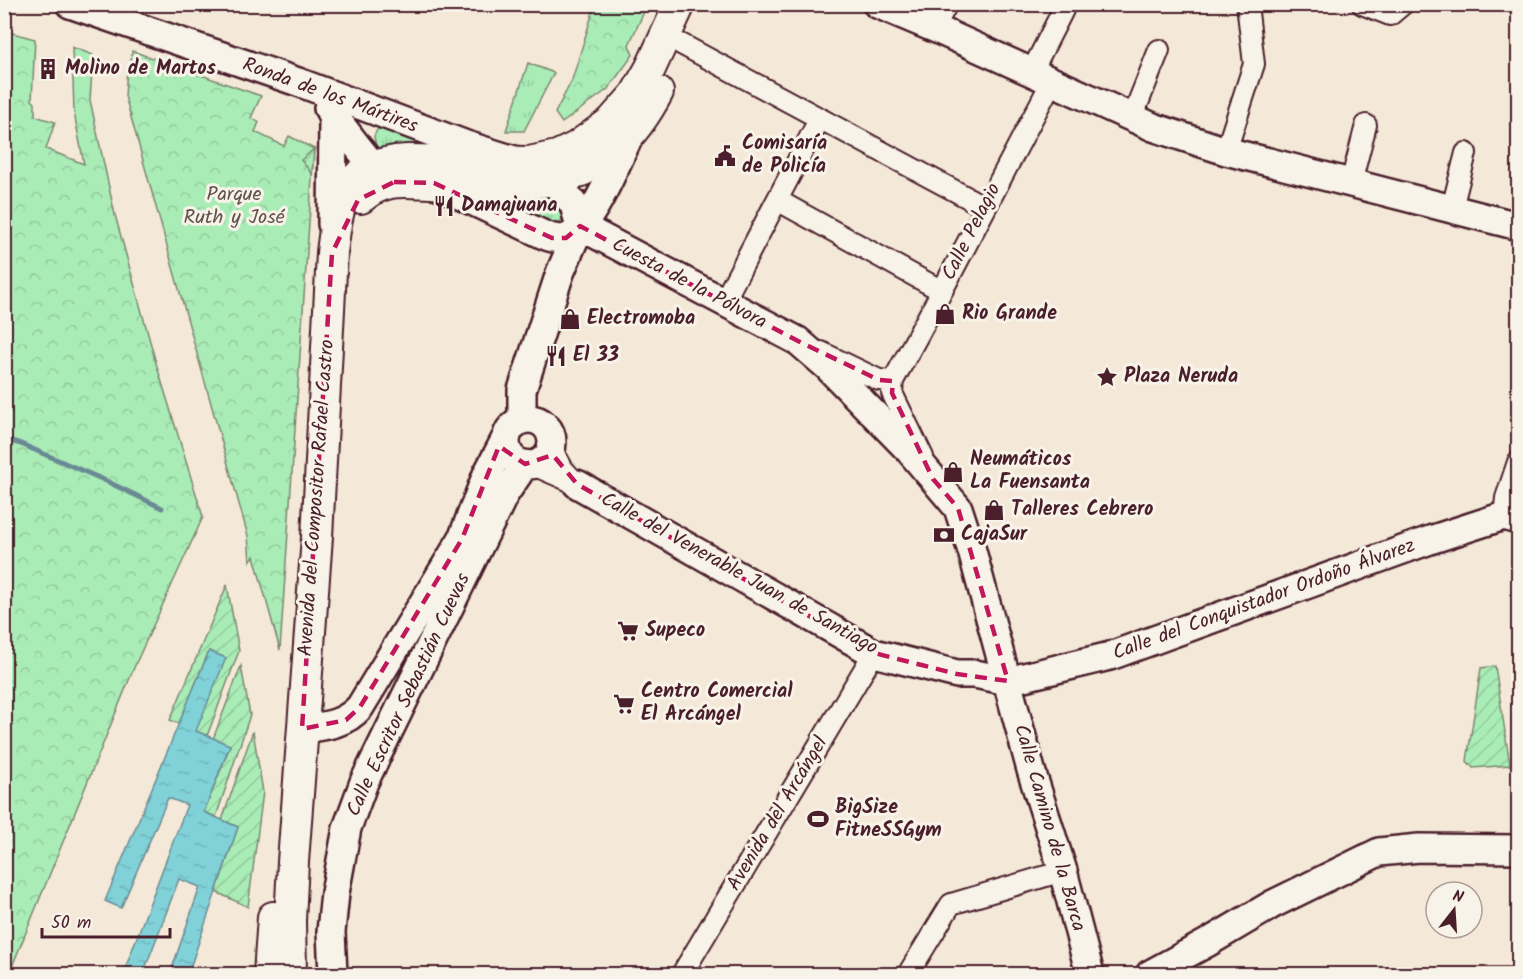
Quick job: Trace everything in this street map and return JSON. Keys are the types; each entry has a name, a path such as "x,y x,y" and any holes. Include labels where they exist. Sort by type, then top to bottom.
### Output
{"main road":[{"path":"378,168 389,162 407,160 522,162 541,160 568,151 598,132 631,102 644,81 680,4"},
{"path":"378,168 434,183 507,186 553,181 592,165 629,137 651,104 700,4"},
{"name":"Avenida del Compositor Rafael Castro","path":"291,975 290,921 301,736 317,537 332,253 346,217 358,200 375,188 378,168"},
{"name":"Avenida del Compositor Rafael Castro","path":"268,975 273,917 301,736"}],"street":[{"name":"Ronda de los Mártires","path":"70,4 298,82 466,145 522,162 553,181 574,205 580,226"},
{"path":"877,4 1153,127 1226,151 1518,226"},
{"path":"926,24 946,4"},
{"path":"1226,151 1254,64 1247,4"},
{"path":"1362,4 1390,15 1403,4"},
{"name":"Calle Pelagio","path":"893,381 985,207 1041,78 1063,10"},
{"path":"681,44 985,207"},
{"path":"1131,118 1159,50"},
{"path":"298,82 315,94 329,109 378,168"},
{"path":"329,109 333,120 332,253"},
{"path":"378,168 364,142 369,124 378,118 388,116"},
{"path":"723,303 820,118"},
{"path":"1351,183 1366,125"},
{"name":"Calle Escritor Sebastián Cuevas","path":"301,736 346,720 360,708 462,539 487,474 515,428 522,390 560,273 580,226 592,212 629,137"},
{"path":"1452,208 1466,153"},
{"path":"434,183 552,238 566,238 580,226"},
{"path":"777,200 942,291"},
{"name":"Cuesta de la Pólvora","path":"580,226 798,341 879,380 893,381 892,393 933,479"},
{"name":"Cuesta de la Pólvora","path":"798,341 828,367 909,450 958,508 1008,681"},
{"path":"536,420 543,423 551,434 536,459 512,457 508,451 515,428 536,420"},
{"name":"Calle Escritor Sebastián Cuevas","path":"333,975 331,932 335,893 347,828 364,782 504,495 536,459"},
{"name":"Calle del Venerable Juan de Santiago","path":"536,459 563,469 577,484 874,653 957,674 975,674 1008,681"},
{"path":"1511,518 1506,498 1518,462"},
{"name":"Calle del Conquistador Ordoño Álvarez","path":"1008,681 1110,656 1419,544 1511,518"},
{"name":"Avenida del Arcángel","path":"682,975 874,653"},
{"name":"Calle Camino de la Barca","path":"1008,681 1030,770 1063,871 1090,975"},
{"path":"1150,975 1273,904 1379,852 1419,848 1518,849"},
{"path":"908,975 951,904 1063,871"}],"highlighted area":[{"path":"394,182 434,183 552,238 566,238 580,226 798,341 879,380 893,381 892,393 933,479 958,508 1008,681 957,674 874,653 577,484 553,455 525,464 499,446 462,539 360,707 346,720 302,729 332,253 358,200"}],"green space":[{"path":"595,5 647,5 629,45 633,55 608,89 562,123 555,113 572,80"},
{"path":"5,31 35,39 32,100 35,103 35,116 55,122 46,149 84,164 74,113 72,47 93,55 90,100 115,215 156,363 203,517 136,663 9,974 4,974"},
{"name":"Parque Ruth y José","path":"132,51 261,96 251,118 259,122 255,132 284,146 289,136 314,149 280,650 254,556 250,561 248,536 125,96 127,69 130,69"},
{"path":"528,63 554,73 524,131 506,131"},
{"path":"383,126 464,151 384,150 376,147 374,136"},
{"path":"314,149 312,174 301,160"},
{"path":"549,194 563,206 564,216 558,225 547,226 484,197"},
{"path":"227,585 239,651 207,736 195,731 225,658 209,651 179,724 170,720"},
{"path":"241,666 250,715 216,817 204,812 230,746 213,739"},
{"path":"1495,666 1510,765 1473,768 1467,761 1481,668"},
{"path":"253,731 263,792 248,907 216,892 238,827 222,820"}],"water":[{"path":"209,651 226,658 196,731 230,745 204,812 238,827 188,974 170,974 200,887 179,879 143,974 123,974 187,805 168,798 121,908 105,901"}],"waterway":[{"path":"4,439 21,444 104,480 162,508"}],"place":[{"name":"Molino de Martos","path":"48,69"},
{"name":"Comisaría de Policía","path":"725,156"},
{"name":"Damajuana","path":"444,206"},
{"name":"Rio Grande","path":"945,314"},
{"name":"Electromoba","path":"570,319"},
{"name":"El 33","path":"556,356"},
{"name":"Plaza Neruda","path":"1107,377"},
{"name":"Neumáticos La Fuensanta","path":"953,472"},
{"name":"Talleres Cebrero","path":"994,510"},
{"name":"CajaSur","path":"944,535"},
{"name":"Supeco","path":"628,631"},
{"name":"Centro Comercial El Arcángel","path":"624,704"},
{"name":"BigSize FitneSSGym","path":"818,819"}]}
